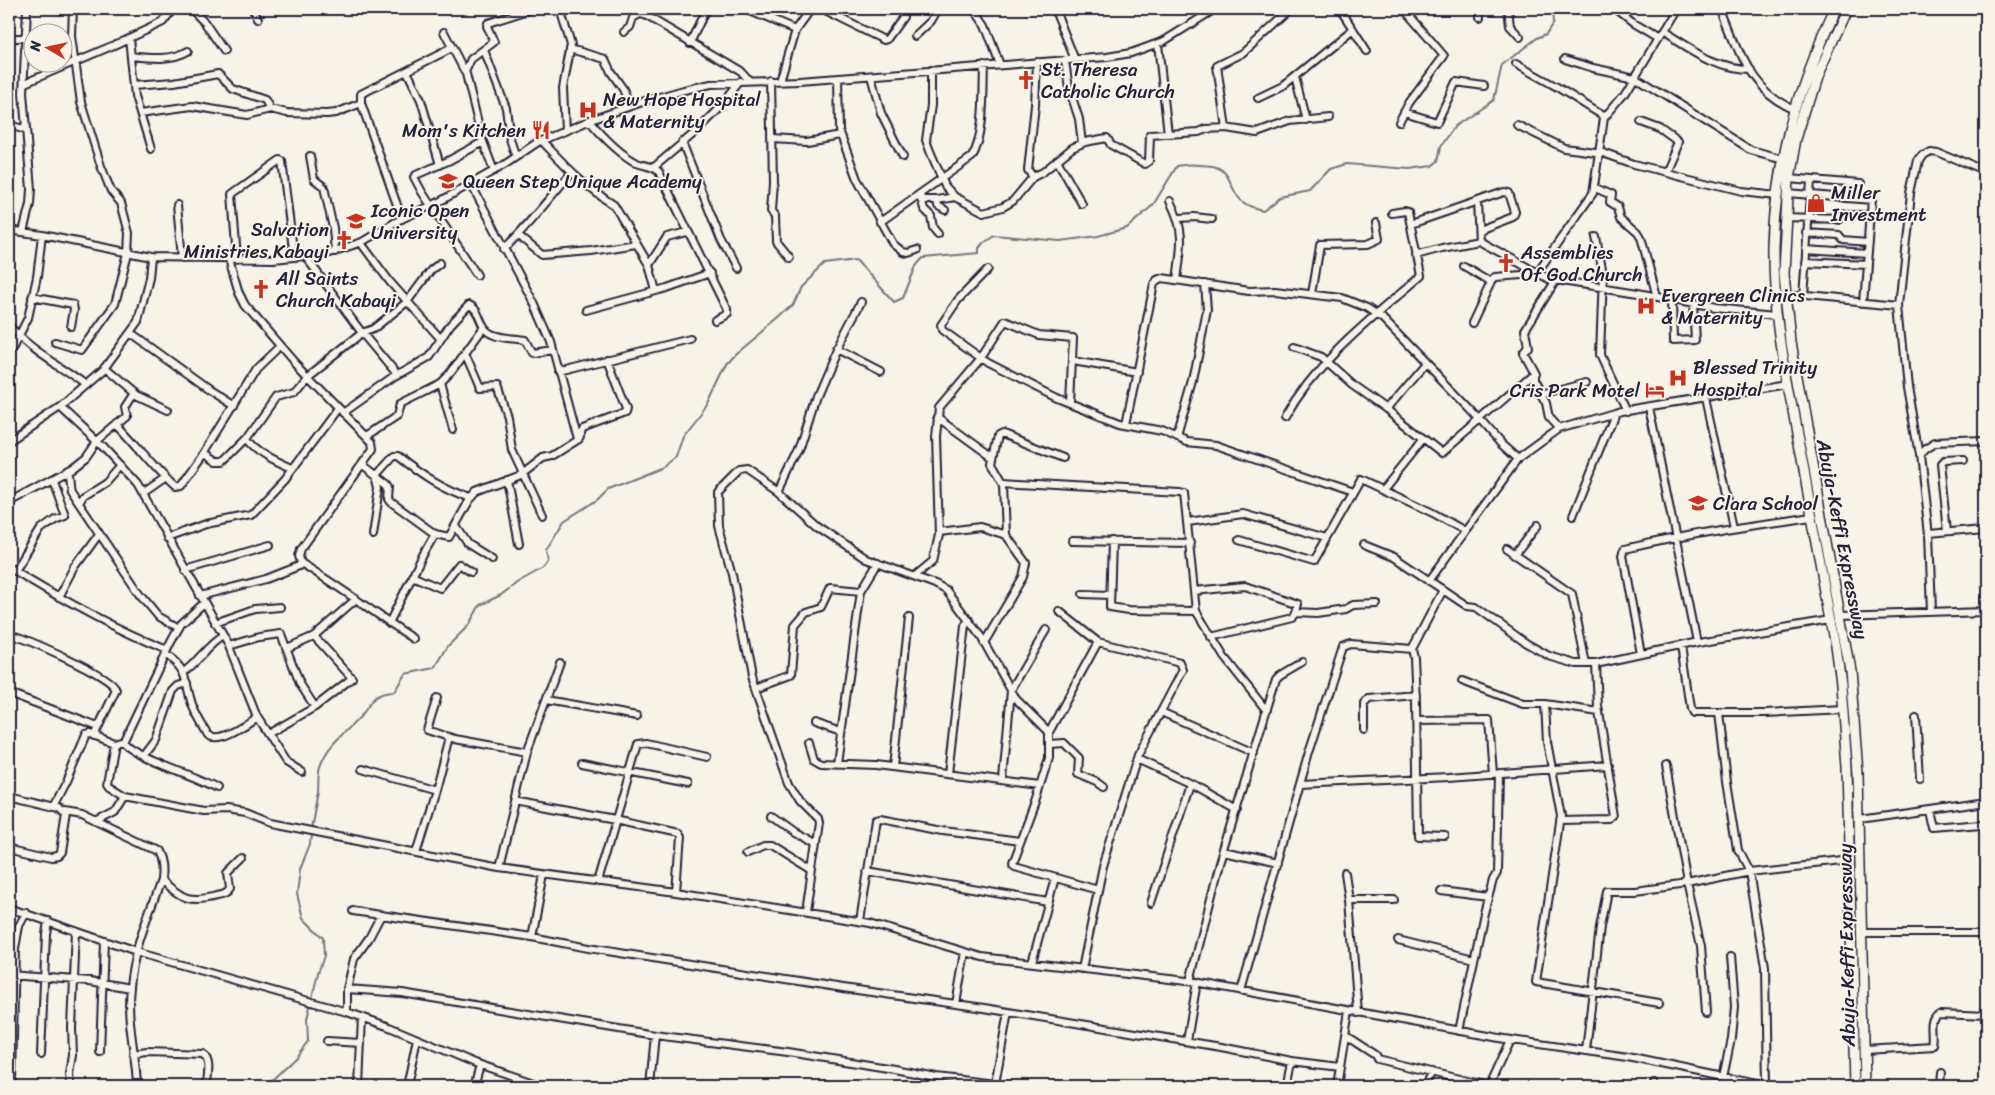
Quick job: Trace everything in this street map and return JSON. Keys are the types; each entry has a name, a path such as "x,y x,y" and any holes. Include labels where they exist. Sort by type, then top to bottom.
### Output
{"highway":[{"name":"Abuja-Keffi Expressway","path":"1834,9 1810,62 1795,109 1778,195 1774,274 1777,314 1788,384 1831,620 1843,709 1848,767 1855,1086"},
{"name":"Abuja-Keffi Expressway","path":"1846,9 1826,52 1809,96 1796,139 1789,178 1784,260 1785,294 1803,416 1850,670 1856,736 1860,820 1865,1086"},
{"path":"1777,205 1787,206"},
{"path":"1775,226 1786,223"}],"street":[{"path":"26,22 27,9"},
{"path":"55,342 80,350 84,349 115,304 128,253 128,227 121,203 112,191 90,136 81,102 72,36 73,9"},
{"path":"25,83 163,22 173,9"},
{"path":"191,9 205,23 224,51"},
{"path":"252,9 258,19"},
{"path":"465,72 470,61 494,42 487,26 488,23 532,9"},
{"path":"560,9 571,42 563,88 565,131"},
{"path":"690,43 706,9"},
{"path":"745,9 795,30"},
{"path":"780,81 795,30 810,9"},
{"path":"821,9 884,40 887,39 904,17 903,11 900,9"},
{"path":"915,36 931,22 938,9"},
{"path":"974,9 985,25 1000,65"},
{"path":"1053,9 1075,60"},
{"path":"9,230 151,257 237,259 294,257 335,252 361,243 402,219 432,206 542,141 589,120 630,106 711,84 871,76 1065,61 1131,53 1158,44 1178,34 1215,9"},
{"path":"1226,128 1217,66 1243,52 1291,9"},
{"path":"1340,9 1367,51"},
{"path":"1399,122 1408,103 1444,56 1404,9"},
{"path":"1480,9 1480,17"},
{"path":"1508,9 1510,26 1520,37"},
{"path":"1614,9 1658,40"},
{"path":"1536,274 1593,193 1605,117 1625,93 1676,9"},
{"path":"1722,9 1754,79 1764,91 1781,103 1795,109"},
{"path":"624,32 630,27 633,18 640,14 655,20 740,72 750,81"},
{"path":"1258,98 1283,86 1353,29"},
{"path":"444,32 465,72 483,142 494,171"},
{"path":"1662,32 1706,59 1737,69 1749,70"},
{"path":"9,38 22,38"},
{"path":"129,38 134,86 151,150"},
{"path":"1158,44 1168,134"},
{"path":"402,219 361,103 361,94 452,48"},
{"path":"570,49 605,59 610,72 623,89 630,106"},
{"path":"484,50 506,108 510,139 516,157"},
{"path":"131,56 158,58 180,56 188,51"},
{"path":"1565,59 1593,68 1635,77 1679,106 1742,142 1751,150 1784,159"},
{"path":"459,61 470,61"},
{"path":"1065,61 1069,88 1079,119 1082,144"},
{"path":"1033,177 1028,170 1036,105 1037,62"},
{"path":"1516,64 1605,117"},
{"path":"880,222 921,197 972,157 977,148 982,113 984,66"},
{"path":"408,70 421,100 440,165"},
{"path":"931,70 931,105 926,140 943,178 943,183 956,197 984,212 994,210 1013,201 1033,177 1082,144 1105,138 1111,145 1145,164 1149,161 1150,136 1226,128 1257,132 1290,121 1328,117"},
{"path":"23,232 32,189 26,130 25,72"},
{"path":"134,86 174,82 218,74 233,89 265,100 270,109"},
{"path":"871,76 881,113 903,157"},
{"path":"1295,77 1306,120"},
{"path":"838,78 840,135 856,179 896,249 908,253 917,250"},
{"path":"772,81 771,211 775,216 776,241 789,257"},
{"path":"653,168 698,130 723,105 741,82"},
{"path":"1404,112 1437,122 1456,82 1484,86"},
{"path":"140,113 192,106 247,115 270,109 286,113 327,114 336,113 361,103"},
{"path":"589,120 602,137 617,150 658,172 728,312 715,320"},
{"path":"1640,122 1660,129 1678,142 1665,172"},
{"path":"9,125 26,130"},
{"path":"1517,125 1564,148 1599,153 1741,191 1778,195"},
{"path":"772,139 807,141 840,135"},
{"path":"542,141 572,172 605,200 614,205 649,265 656,291"},
{"path":"477,275 414,177 483,142"},
{"path":"682,142 721,240 736,268"},
{"path":"1931,612 1928,533 1919,456 1907,387 1899,305 1911,193 1918,161 1922,155 1929,151 1936,152 1986,173"},
{"path":"310,156 314,179 324,187 333,228 335,252"},
{"path":"237,259 232,194 280,160 282,161 294,257"},
{"path":"1057,160 1082,204"},
{"path":"504,249 572,172"},
{"path":"1789,178 1858,184"},
{"path":"1802,296 1811,181"},
{"path":"471,184 534,303 551,342 577,440"},
{"path":"1595,188 1610,195 1610,202 1618,207 1621,217 1638,232 1657,297"},
{"path":"1411,224 1508,192 1515,212 1513,217 1478,230"},
{"path":"1788,193 1870,199 1872,201 1863,302"},
{"path":"921,197 938,200 956,197"},
{"path":"921,197 924,209 931,216 933,228 938,234"},
{"path":"938,200 938,206 945,210"},
{"path":"1170,201 1179,218 1182,230 1176,280"},
{"path":"1477,202 1479,241"},
{"path":"177,205 182,258"},
{"path":"1285,418 1293,402 1325,362 1376,314 1421,276 1407,211 1392,213"},
{"path":"1786,223 1807,219 1839,220 1844,215 1871,216"},
{"path":"1179,218 1194,216 1212,219"},
{"path":"1312,294 1320,245 1368,244 1378,239 1376,223"},
{"path":"649,265 666,237 687,232"},
{"path":"1806,233 1839,235 1843,240 1868,242"},
{"path":"9,355 28,318 37,277 42,235"},
{"path":"518,235 542,255 591,251 636,244"},
{"path":"1596,237 1603,274 1600,355 1626,411"},
{"path":"1416,255 1479,241 1536,274 1556,280 1694,304 1777,314"},
{"path":"361,243 407,302 440,338"},
{"path":"1806,249 1867,254"},
{"path":"305,256 362,333 397,375"},
{"path":"9,441 60,407 104,368 138,322 149,278 151,257"},
{"path":"229,259 239,293 245,305 307,376 372,442 374,449 301,550 301,563"},
{"path":"1805,261 1866,264"},
{"path":"205,453 217,461 224,460 247,438 276,397 294,392 307,376 362,333 373,329 407,302 431,270 440,263"},
{"path":"1464,266 1491,282"},
{"path":"988,269 958,300 941,325 942,330 982,358 1070,403 1126,424 1162,431 1187,442 1216,445 1353,492"},
{"path":"586,310 656,291 710,273"},
{"path":"1472,323 1495,277 1536,274"},
{"path":"1126,424 1154,284 1162,278 1249,291 1275,290 1348,299 1382,318 1501,444 1518,459"},
{"path":"1556,280 1525,330 1528,347 1523,353 1523,357 1534,374 1533,380 1546,403 1549,418 1560,429"},
{"path":"1177,438 1193,382 1207,310 1205,284"},
{"path":"1785,294 1899,305"},
{"path":"32,297 72,306 74,310 71,327"},
{"path":"1672,300 1673,341 1694,340 1694,304"},
{"path":"779,492 799,450 816,396 836,349 861,302"},
{"path":"167,538 206,524 252,515 340,410 429,357 440,338 469,305 474,307 484,327 489,332 502,337 525,340 532,353 553,350"},
{"path":"915,576 933,560 939,532 936,436 939,408 982,358 1006,320 1039,335 1073,338 1070,403"},
{"path":"9,325 18,337 86,385"},
{"path":"366,436 397,416 400,404 440,384 484,327"},
{"path":"130,333 234,406"},
{"path":"558,372 690,339"},
{"path":"117,424 175,487 181,486 205,453 256,370 280,346"},
{"path":"1294,347 1321,357 1352,385 1386,409 1440,452 1444,452 1534,374"},
{"path":"836,349 881,372"},
{"path":"465,353 480,388 497,387 506,416 512,450 524,472 525,481 542,516"},
{"path":"363,465 390,487 389,499 391,502 435,534 448,537 471,498 477,492 517,477 543,458 552,456 577,440 582,429 626,411 607,359"},
{"path":"1073,361 1136,372"},
{"path":"1386,409 1425,363"},
{"path":"104,368 134,393 168,410"},
{"path":"1540,394 1587,382"},
{"path":"440,384 453,430"},
{"path":"1430,581 1518,459 1560,429 1614,413 1788,384"},
{"path":"9,502 52,480 86,457 97,441 127,416 125,407 134,393"},
{"path":"1706,398 1734,527"},
{"path":"60,407 97,441 138,485 229,646 257,718 286,762 302,772"},
{"path":"1649,407 1696,642"},
{"path":"1573,516 1614,413"},
{"path":"937,417 992,457"},
{"path":"984,643 1023,577 1026,563 1006,535 1003,482 992,463 998,436 1002,434 1063,458"},
{"path":"247,438 253,447 260,452 292,468"},
{"path":"1382,488 1423,439"},
{"path":"1919,456 1925,449 1936,443 1986,442"},
{"path":"377,475 394,456 398,456 420,473 450,491 471,498"},
{"path":"1947,531 1940,465 1943,462 1963,461"},
{"path":"79,503 83,496 105,482 120,465"},
{"path":"806,912 818,819 800,802 790,783 752,677 732,573 718,526 718,496 721,489 743,470 747,470 779,492 817,526 866,559 915,576 946,590 984,643 1016,699 1049,732"},
{"path":"67,471 70,490 146,602 158,616 179,628"},
{"path":"373,534 380,487 377,475"},
{"path":"143,494 166,478"},
{"path":"1239,540 1312,562 1361,479 1434,513 1465,531"},
{"path":"52,480 65,515 55,519 41,529 12,569 39,586 166,652 184,672 193,706 211,737 215,738 234,732 257,718"},
{"path":"507,480 519,544"},
{"path":"1003,482 1184,493 1196,611 1224,657 1267,711"},
{"path":"1188,522 1243,514 1327,538"},
{"path":"1641,654 1623,552 1625,549 1676,537 1812,516"},
{"path":"1515,555 1538,525"},
{"path":"456,526 468,544 492,559"},
{"path":"939,532 980,527 1006,535"},
{"path":"1928,533 1986,528"},
{"path":"60,597 75,567 100,534"},
{"path":"389,623 435,534"},
{"path":"1072,541 1190,543"},
{"path":"1112,542 1109,606 1112,608 1196,611"},
{"path":"185,570 270,545"},
{"path":"1364,546 1394,557 1467,606 1476,606 1526,643 1549,656 1576,664 1596,664 1696,642 1831,620"},
{"path":"1507,549 1572,594 1586,664"},
{"path":"200,596 266,579 301,563"},
{"path":"301,563 414,638"},
{"path":"837,763 861,591 878,563"},
{"path":"412,576 438,589 459,564 471,572"},
{"path":"1194,591 1245,586 1297,603 1296,612 1292,617 1211,637"},
{"path":"756,688 791,675 795,625 806,612 821,607 830,588 861,591"},
{"path":"1442,590 1412,649 1417,721 1418,836 1446,837"},
{"path":"1083,594 1110,595"},
{"path":"287,648 314,636 356,599"},
{"path":"52,807 66,782 86,735 114,743 122,741 126,737 144,696 179,628 204,603"},
{"path":"1296,612 1318,613 1353,605 1377,604"},
{"path":"215,623 255,609 280,607"},
{"path":"1841,615 1986,610"},
{"path":"1059,611 1098,642 1180,662 1182,670 1137,759 1118,817 1098,890 1082,969"},
{"path":"893,767 910,618"},
{"path":"948,774 965,626 969,620"},
{"path":"1003,780 1011,690 1046,630"},
{"path":"9,634 36,644 104,677 114,685 116,690 94,736"},
{"path":"229,646 258,637 279,634 283,636 300,684 315,707"},
{"path":"184,672 192,666 211,643 223,636"},
{"path":"268,734 315,707 352,678 314,636"},
{"path":"1098,642 1049,732 1049,758 1012,860 1014,866 1098,890"},
{"path":"1241,990 1300,784 1343,647 1351,644 1412,649"},
{"path":"1681,646 1690,712 1764,713 1843,709"},
{"path":"499,868 527,752 560,662"},
{"path":"1188,1041 1194,982 1224,851 1278,676 1302,662"},
{"path":"1560,821 1612,820 1616,816 1599,712 1596,664"},
{"path":"1462,681 1523,704 1545,704 1599,712"},
{"path":"144,756 162,728 173,691 178,686 187,683"},
{"path":"9,693 98,727"},
{"path":"1364,730 1364,704 1369,699 1416,695"},
{"path":"437,698 426,728 449,737 527,752"},
{"path":"546,700 636,716"},
{"path":"1545,704 1547,742 1561,812 1535,979 1538,983 1659,1003"},
{"path":"1161,712 1254,753"},
{"path":"114,743 107,782 109,786 125,796 204,811 226,810 245,813 270,823 499,868 676,892 860,921 982,957 1194,982 1510,1040 1628,1057 1767,1086 1765,968 1749,871 1738,850 1727,782 1719,713"},
{"path":"1916,715 1920,779"},
{"path":"1417,721 1489,720 1496,773 1497,873 1488,897 1459,1031"},
{"path":"814,723 841,732"},
{"path":"416,851 449,737"},
{"path":"122,741 129,748 144,756 217,788"},
{"path":"809,743 814,759 817,762 893,767 1040,786"},
{"path":"1050,744 1064,743 1079,758 1078,774 1098,782 1104,788"},
{"path":"598,882 638,744 707,757"},
{"path":"1137,759 1190,784 1237,810"},
{"path":"582,763 688,784"},
{"path":"1300,784 1496,773 1608,764"},
{"path":"1666,766 1687,884 1702,946 1706,1012"},
{"path":"363,769 435,790"},
{"path":"1151,903 1190,784"},
{"path":"9,796 82,815 157,851 161,858 161,880 136,952 130,988 132,1054 137,1086"},
{"path":"96,822 115,812 125,796"},
{"path":"515,801 676,833 680,836 676,892"},
{"path":"1860,820 1986,801"},
{"path":"1930,810 1934,828 1982,824 1986,826"},
{"path":"9,847 50,857 57,856 60,853 65,828 65,812"},
{"path":"771,816 793,832 816,844"},
{"path":"860,921 876,820 880,819 943,831 1020,841"},
{"path":"748,852 763,845 770,845 812,871"},
{"path":"1224,851 1278,863"},
{"path":"161,880 192,900 201,900 225,894 230,889 229,870 243,858"},
{"path":"1586,1051 1592,992 1607,891 1635,891 1687,884 1749,871 1850,860"},
{"path":"867,871 1048,902"},
{"path":"1345,874 1349,900 1358,1013"},
{"path":"532,937 544,875"},
{"path":"1032,962 1055,878"},
{"path":"1441,891 1488,897"},
{"path":"1349,900 1394,900"},
{"path":"9,908 136,952 362,1017 532,1085 542,1086"},
{"path":"353,911 532,937 588,948 1008,1012 1340,1067"},
{"path":"12,1080 12,976 19,926 26,914"},
{"path":"347,1012 347,989 355,956 369,938 381,915"},
{"path":"41,1054 48,921"},
{"path":"71,1086 76,931"},
{"path":"1862,932 1986,932"},
{"path":"1398,940 1474,959"},
{"path":"100,1052 104,941"},
{"path":"956,1004 965,952"},
{"path":"1723,1077 1732,1040 1734,1007 1730,957"},
{"path":"12,976 73,980 130,988"},
{"path":"347,989 402,993 655,1034 788,1052 936,1077 1012,1086"},
{"path":"1337,1086 1349,1011"},
{"path":"995,1084 1008,1012"},
{"path":"1864,1050 1935,1046 1937,1014 1941,1012 1986,1014"},
{"path":"359,1086 362,1017"},
{"path":"650,1086 655,1034"},
{"path":"1346,1036 1375,1055 1377,1059 1489,1086 1510,1040"},
{"path":"407,1086 417,1039"},
{"path":"327,1041 361,1043"},
{"path":"132,1054 147,1052 203,1054 207,1058 209,1068 207,1086"},
{"path":"1287,1086 1292,1060"},
{"path":"474,1086 480,1065"},
{"path":"1424,1086 1432,1072"},
{"path":"1940,1072 1940,1086"},
{"path":"934,1086 936,1077"}],"waterway":[{"path":"311,829 318,791 319,770 324,757 337,740 362,715 371,701 379,695 394,692 405,674 435,668 448,646 468,626 480,605 501,595 518,582 543,568 548,561 546,550 564,521 597,500 608,489 663,467 676,457 683,436 708,404 727,364 793,305 801,287 825,264 856,260 894,302 903,298 916,266 923,258 979,253 979,248 994,235 1060,241 1098,236 1127,228 1153,205 1177,166 1191,164 1216,167 1227,176 1237,196 1243,202 1251,207 1263,210 1280,197 1310,191 1331,169 1347,164 1409,169 1432,166 1438,161 1441,146 1455,126 1494,100 1502,65 1537,38 1546,34 1553,23 1552,9"},
{"path":"268,1086 296,1057 308,1041 307,1019 324,956 323,938 303,918 297,894 300,869 310,844 311,834"}],"place":[{"name":"St. Theresa Catholic Church","path":"1026,80"},
{"name":"New Hope Hospital & Maternity","path":"588,110"},
{"name":"Mom's Kitchen","path":"541,130"},
{"name":"Queen Step Unique Academy","path":"448,181"},
{"name":"Miller Investment","path":"1816,203"},
{"name":"Iconic Open University","path":"356,221"},
{"name":"Salvation Ministries Kabayi","path":"344,240"},
{"name":"Assemblies Of God Church","path":"1506,263"},
{"name":"All Saints Church Kabayi","path":"261,289"},
{"name":"Evergreen Clinics & Maternity","path":"1646,306"},
{"name":"Blessed Trinity Hospital","path":"1678,378"},
{"name":"Cris Park Motel","path":"1655,390"},
{"name":"Clara School","path":"1698,503"}]}
